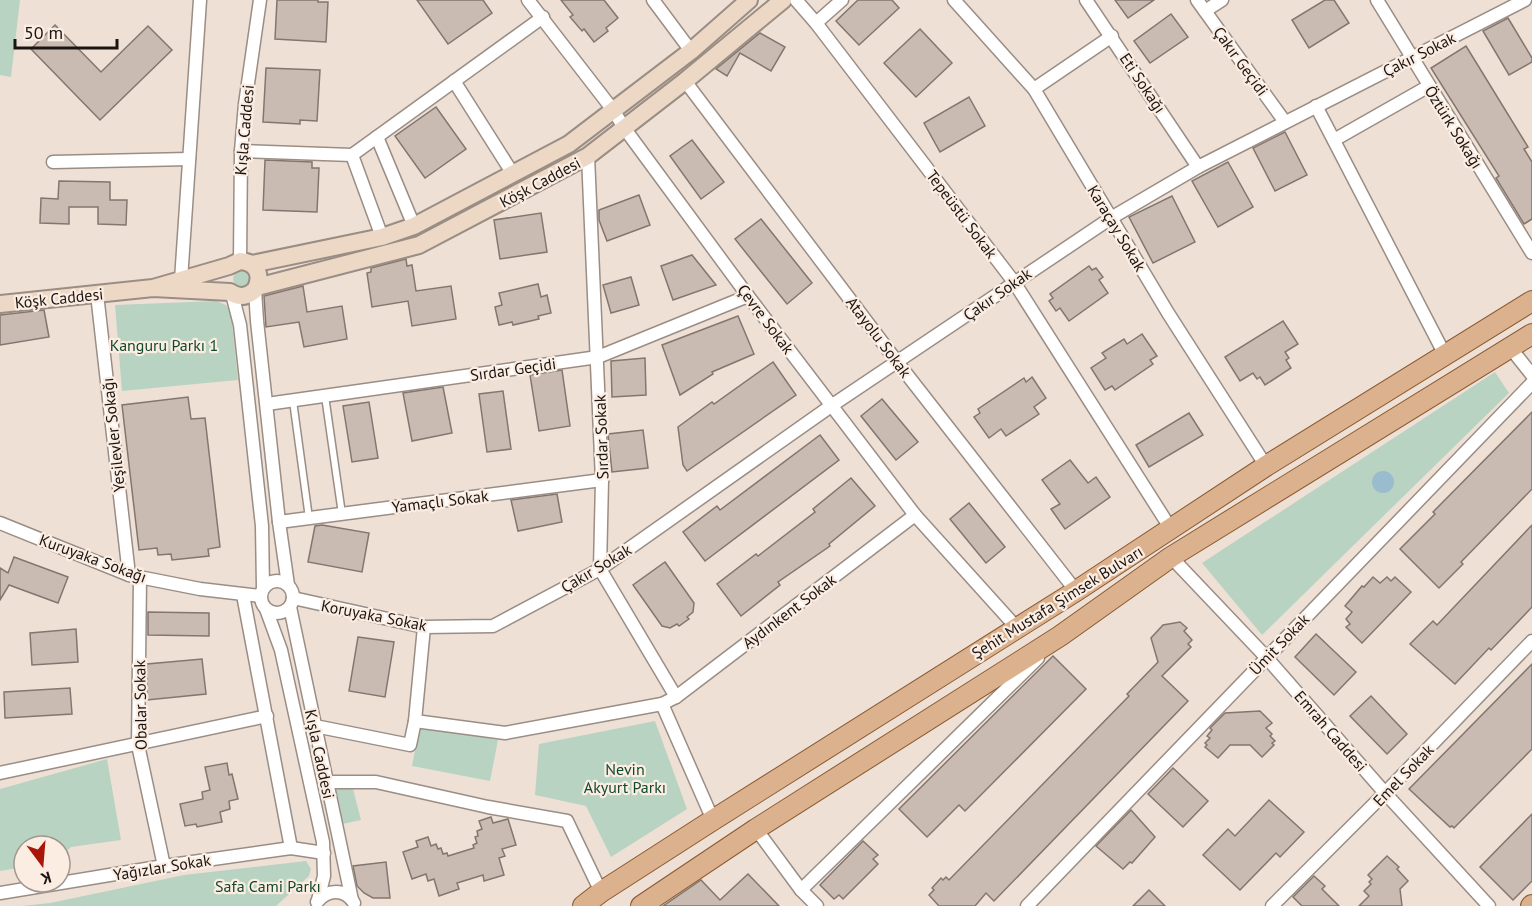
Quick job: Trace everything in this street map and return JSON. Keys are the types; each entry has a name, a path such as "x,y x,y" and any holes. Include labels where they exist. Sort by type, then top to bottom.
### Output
{"main road":[{"name":"Şehit Mustafa Şimsek Bulvarı","path":"583,906 712,820 1076,591 1266,466 1532,301"},
{"name":"Şehit Mustafa Şimsek Bulvarı","path":"641,906 756,829 1060,636 1172,557 1509,346 1532,334"}],"street":[{"path":"181,280 200,0"},
{"name":"Kışla Caddesi","path":"240,264 241,151 245,104 260,0"},
{"name":"Çevre Sokak","path":"528,0 613,110 748,296 915,515 1017,628"},
{"path":"653,0 690,51"},
{"name":"Köşk Caddesi","path":"0,304 153,288 240,264 382,237 414,226 569,144 690,51 748,0"},
{"name":"Köşk Caddesi","path":"256,289 419,245 588,156 685,81 783,0"},
{"name":"Tepeüstü Sokak","path":"796,0 1014,282 1171,529"},
{"path":"816,23 842,0"},
{"name":"Karaçay Sokak","path":"954,0 1034,89 1168,313 1266,466"},
{"name":"Eti Sokağı","path":"1086,0 1198,167"},
{"name":"Çakır Geçidi","path":"1197,0 1285,122"},
{"path":"1205,11 1222,0"},
{"name":"Öztürk Sokağı","path":"1377,0 1532,253"},
{"name":"Çakır Sokak","path":"492,626 600,569 831,406 1111,218 1198,167 1525,0"},
{"path":"241,151 352,155 543,17"},
{"path":"1034,89 1112,36"},
{"path":"454,81 513,174"},
{"name":"Atayolu Sokak","path":"685,81 898,363 1076,591"},
{"path":"1334,140 1429,86"},
{"path":"1316,106 1445,356"},
{"path":"377,136 414,226"},
{"path":"352,155 382,237"},
{"name":"Sırdar Sokak","path":"588,156 602,480 600,569"},
{"path":"53,162 189,159"},
{"path":"240,264 259,275 256,289 257,321 279,522 288,585 291,590 291,603 285,611 277,613 262,605 262,526 240,325 231,293 224,281 224,274 240,264"},
{"path":"153,288 245,296 256,289"},
{"name":"Yeşilevler Sokağı","path":"97,294 134,577"},
{"name":"Sırdar Geçidi","path":"267,404 598,357 748,296"},
{"path":"1509,346 1532,375"},
{"name":"Ümit Sokak","path":"1027,906 1532,383"},
{"name":"Yamaçlı Sokak","path":"279,522 602,480"},
{"name":"Aydınkent Sokak","path":"415,722 505,733 662,704 676,697 915,515"},
{"name":"Kuruyaka Sokağı","path":"0,523 134,577 243,595 261,592"},
{"name":"Emrah Caddesi","path":"1172,557 1266,657 1385,793 1489,906"},
{"path":"600,569 676,697"},
{"name":"Obalar Sokak","path":"134,577 138,745 164,866"},
{"path":"261,592 266,584 275,580 288,585"},
{"path":"243,595 291,848"},
{"name":"Kışla Caddesi","path":"291,603 326,782 354,903"},
{"name":"Koruyaka Sokak","path":"291,603 424,627 492,626"},
{"name":"Kışla Caddesi","path":"266,609 281,650 324,853 324,876 316,904"},
{"path":"315,726 410,745 415,722 424,627"},
{"path":"801,890 1060,636"},
{"name":"Emel Sokak","path":"1272,906 1532,641"},
{"path":"662,704 712,820"},
{"path":"0,773 267,716"},
{"path":"326,782 376,782 567,822 601,892"},
{"path":"756,829 801,890 817,906"},
{"name":"Yağızlar Sokak","path":"0,893 291,848 324,853"},
{"path":"316,904 323,896 335,891 342,892 354,903"}],"lane":[{"path":"325,395 342,514"},
{"path":"293,400 309,518"}],"green space":[{"path":"0,0 20,0 11,77 0,75"},
{"path":"242,270 248,273 251,279 248,285 242,288 236,285 233,279 236,273"},
{"name":"Kanguru Parkı 1","path":"216,301 226,305 231,313 238,380 122,391 115,305"},
{"path":"1495,372 1509,393 1262,635 1202,563"},
{"name":"Nevin Akyurt Parkı","path":"655,721 687,809 611,857 586,806 535,795 539,744"},
{"path":"420,725 498,740 490,781 412,766"},
{"path":"107,759 121,840 72,847 72,834 12,834 12,869 0,871 0,789"},
{"path":"351,781 361,820 338,825 328,784"},
{"name":"Safa Cami Parkı","path":"306,861 311,869 309,876 276,906 21,906 50,903 184,875"}],"water":[{"path":"1383,471 1391,474 1394,482 1391,490 1383,493 1375,490 1372,482 1375,474"}],"building":[{"path":"277,0 328,2 326,42 275,39"},
{"path":"417,0 483,0 492,13 448,44"},
{"path":"561,0 604,0 618,18 606,28 608,31 594,42 570,17 573,15"},
{"path":"858,0 892,0 899,8 859,45 836,21"},
{"path":"1115,0 1154,0 1128,18"},
{"path":"1325,0 1334,0 1349,23 1309,48 1292,20"},
{"path":"1171,14 1188,37 1150,63 1134,41"},
{"path":"1508,18 1532,58 1532,62 1509,75 1483,31"},
{"path":"55,25 101,72 148,26 172,50 100,120 31,49"},
{"path":"920,29 952,63 916,97 884,63"},
{"path":"760,33 785,47 771,71 740,53 727,76 716,69"},
{"path":"1466,46 1528,147 1524,149 1532,162 1532,219 1524,224 1496,178 1499,176 1431,68"},
{"path":"266,68 320,70 317,121 300,120 300,124 263,122"},
{"path":"969,97 985,126 940,152 924,123"},
{"path":"436,107 466,149 425,178 395,136"},
{"path":"1285,132 1307,175 1275,191 1253,148"},
{"path":"692,140 724,182 701,199 670,156"},
{"path":"265,160 312,162 312,168 319,168 317,212 263,210"},
{"path":"1228,162 1253,207 1218,227 1192,181"},
{"path":"59,181 110,182 110,200 127,200 126,225 98,224 98,207 69,207 69,224 40,223 41,198 58,199"},
{"path":"639,195 650,225 607,241 599,220 599,210"},
{"path":"1172,196 1195,242 1153,263 1129,217"},
{"path":"541,213 547,252 500,259 494,220"},
{"path":"761,219 812,283 787,304 735,239"},
{"path":"692,255 716,285 673,300 661,266"},
{"path":"406,259 407,266 412,265 416,291 451,286 456,319 412,326 408,301 372,307 367,273 371,272 371,268"},
{"path":"1089,266 1092,270 1096,268 1103,277 1099,280 1108,293 1069,321 1060,308 1056,311 1049,301 1053,298 1050,294"},
{"path":"631,277 639,305 611,313 603,285"},
{"path":"538,284 541,297 547,295 551,313 538,316 539,319 513,325 512,322 499,325 495,307 502,305 499,293"},
{"path":"303,286 307,312 342,306 347,339 304,347 299,322 266,327 264,296"},
{"path":"44,310 49,337 0,345 0,315"},
{"path":"738,316 754,354 712,372 713,374 680,395 662,345"},
{"path":"1283,321 1298,344 1285,352 1289,358 1286,360 1291,368 1265,385 1260,377 1257,379 1253,373 1240,381 1225,357"},
{"path":"1142,334 1157,356 1150,360 1153,364 1115,390 1112,386 1105,390 1091,368 1106,358 1102,353 1124,339 1127,344"},
{"path":"645,358 646,395 612,397 611,361"},
{"path":"773,362 796,395 687,471 683,465 678,427"},
{"path":"562,370 570,426 539,431 530,375"},
{"path":"1032,377 1046,398 1034,407 1039,414 1006,436 1001,429 989,438 974,417 980,413 978,409 1024,378 1026,382"},
{"path":"443,387 452,433 412,441 403,393"},
{"path":"503,391 511,449 487,452 479,394"},
{"path":"188,397 191,419 205,418 220,547 208,549 209,556 172,560 171,554 158,555 157,548 139,550 122,405"},
{"path":"882,399 918,442 896,460 861,416"},
{"path":"369,402 378,458 352,462 343,406"},
{"path":"1532,412 1532,489 1439,588 1400,549 1435,514 1433,512"},
{"path":"1189,413 1203,435 1149,467 1136,445"},
{"path":"643,430 648,468 612,472 608,434"},
{"path":"820,435 839,460 705,561 683,532 717,506 720,510"},
{"path":"1070,460 1088,483 1096,477 1110,497 1065,529 1051,509 1060,504 1042,480"},
{"path":"851,478 875,506 829,544 830,546 778,582 780,585 741,616 717,584 815,512 813,509"},
{"path":"557,494 562,522 518,531 511,500"},
{"path":"969,503 1005,547 986,563 950,519"},
{"path":"322,525 369,533 362,572 308,562 315,526"},
{"path":"1532,525 1532,607 1455,684 1410,644 1433,621 1437,625"},
{"path":"14,557 68,577 58,603 9,585 0,600 0,568 8,573"},
{"path":"665,562 694,603 693,612 687,617 689,619 679,626 677,624 670,628 662,626 633,585"},
{"path":"1373,577 1380,583 1387,577 1391,581 1395,577 1411,592 1362,643 1346,627 1350,624 1346,619 1352,612 1345,606"},
{"path":"148,612 209,613 209,636 148,635"},
{"path":"1180,622 1187,628 1184,631 1192,640 1188,644 1191,647 1162,676 1188,701 994,901 986,893 975,906 939,906 929,895 934,890 932,888 941,878 943,880 946,877 949,880 1129,696 1127,694 1158,662 1151,638 1163,625"},
{"path":"76,629 78,662 32,665 30,633"},
{"path":"1316,634 1356,672 1334,695 1295,657"},
{"path":"358,637 394,642 385,697 349,691"},
{"path":"1053,656 1086,689 965,811 959,805 927,837 899,809"},
{"path":"202,659 206,694 147,700 147,664"},
{"path":"1532,664 1532,749 1454,828 1450,827 1409,789"},
{"path":"70,688 72,714 5,718 4,692"},
{"path":"1371,696 1407,734 1387,754 1350,716"},
{"path":"1260,711 1272,723 1266,728 1275,741 1262,757 1250,745 1230,745 1218,758 1205,747 1207,745 1205,743 1210,738 1207,736 1212,730 1210,728 1225,713"},
{"path":"227,763 238,799 229,801 230,809 220,812 222,822 197,827 196,824 185,826 180,804 203,799 202,792 210,790 205,767"},
{"path":"1173,768 1208,801 1183,827 1148,794"},
{"path":"1269,800 1304,832 1280,857 1276,853 1240,890 1203,855 1228,829 1235,836"},
{"path":"1131,810 1155,837 1132,863 1130,862 1123,869 1096,846"},
{"path":"1532,814 1532,881 1513,900 1480,867"},
{"path":"491,817 493,823 508,819 516,845 502,849 505,856 499,858 504,875 484,881 483,875 457,883 459,889 439,896 434,879 428,881 426,874 412,879 403,852 418,847 416,841 428,837 431,846 436,844 438,849 441,848 443,854 447,853 448,856 474,848 473,845 477,843 475,837 478,836 477,831 482,829 479,821"},
{"path":"863,841 878,855 873,859 878,864 843,899 839,895 834,899 820,885"},
{"path":"1387,856 1399,867 1397,869 1408,881 1400,889 1402,906 1359,906 1369,896 1364,891 1371,884 1369,882 1372,879 1368,875"},
{"path":"386,862 390,898 373,898 357,886 353,866"},
{"path":"748,874 779,906 663,906 701,880 720,900"},
{"path":"1314,876 1325,886 1322,889 1339,906 1302,906 1293,897"},
{"path":"1149,890 1165,906 1133,906"}]}
